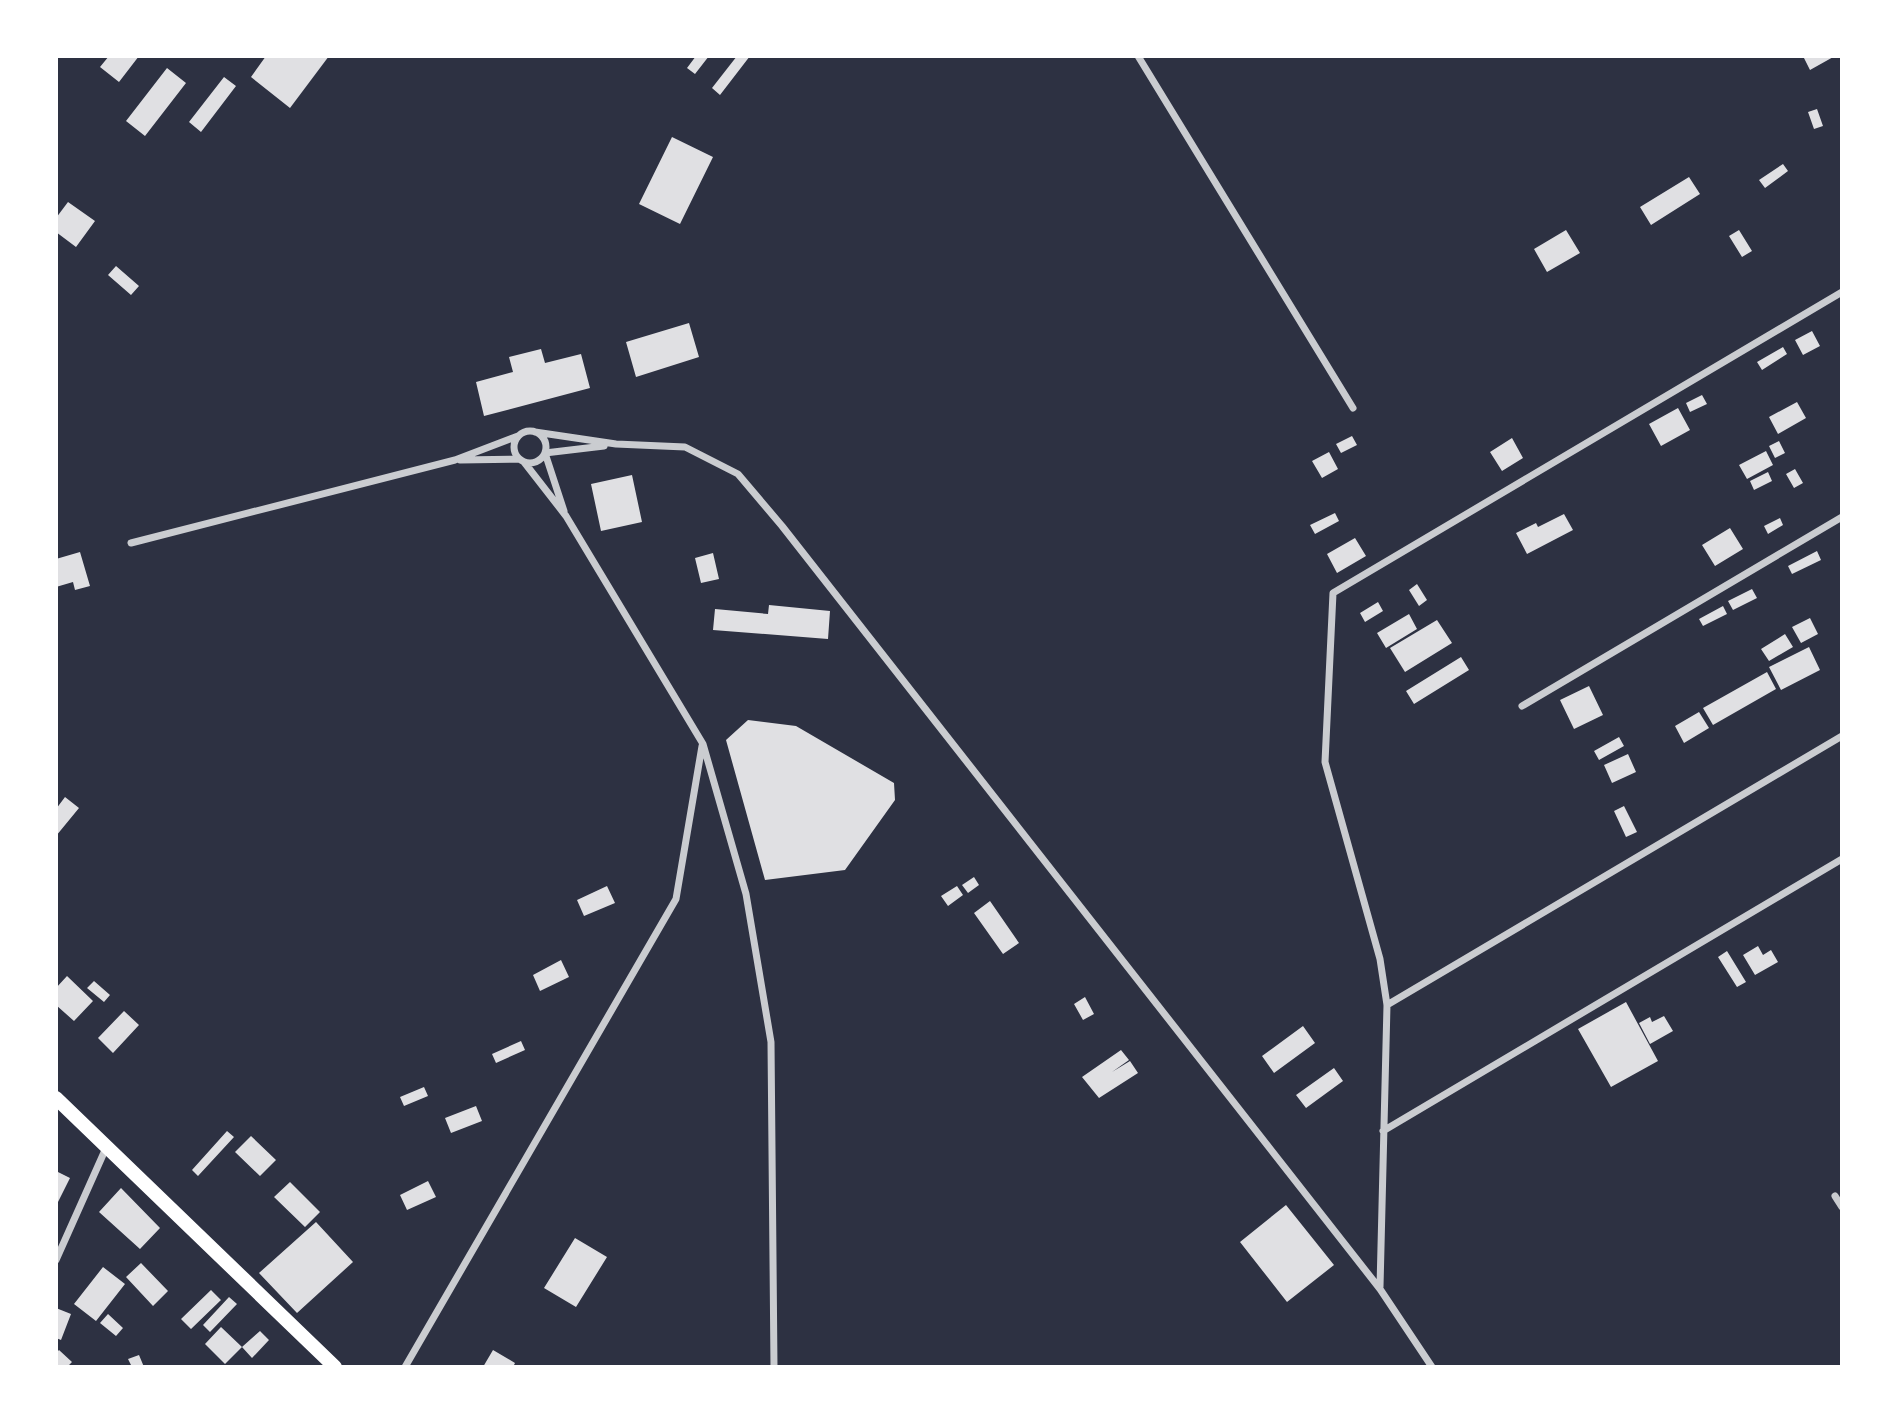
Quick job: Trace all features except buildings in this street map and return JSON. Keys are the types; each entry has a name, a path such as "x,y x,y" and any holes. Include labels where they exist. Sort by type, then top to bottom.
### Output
{"main road":[{"path":"56,1098 335,1367"}],"street":[{"path":"1138,56 1353,408"},
{"path":"1380,1289 1387,1005 1380,959 1325,762 1333,593 1842,292"},
{"path":"131,543 455,460 524,432 616,444 685,447 738,474 799,547 1380,1289 1432,1367"},
{"path":"535,432 544,440 545,453 566,516"},
{"path":"518,436 513,448 566,516 703,744 746,894 771,1042 774,1367"},
{"path":"455,460 537,462 545,453 616,444"},
{"path":"1522,706 1842,517"},
{"path":"1387,1005 1842,736"},
{"path":"405,1367 676,899 703,744"},
{"path":"1382,1131 1842,859"},
{"path":"56,1260 106,1148"},
{"path":"1835,1196 1842,1207"}]}
